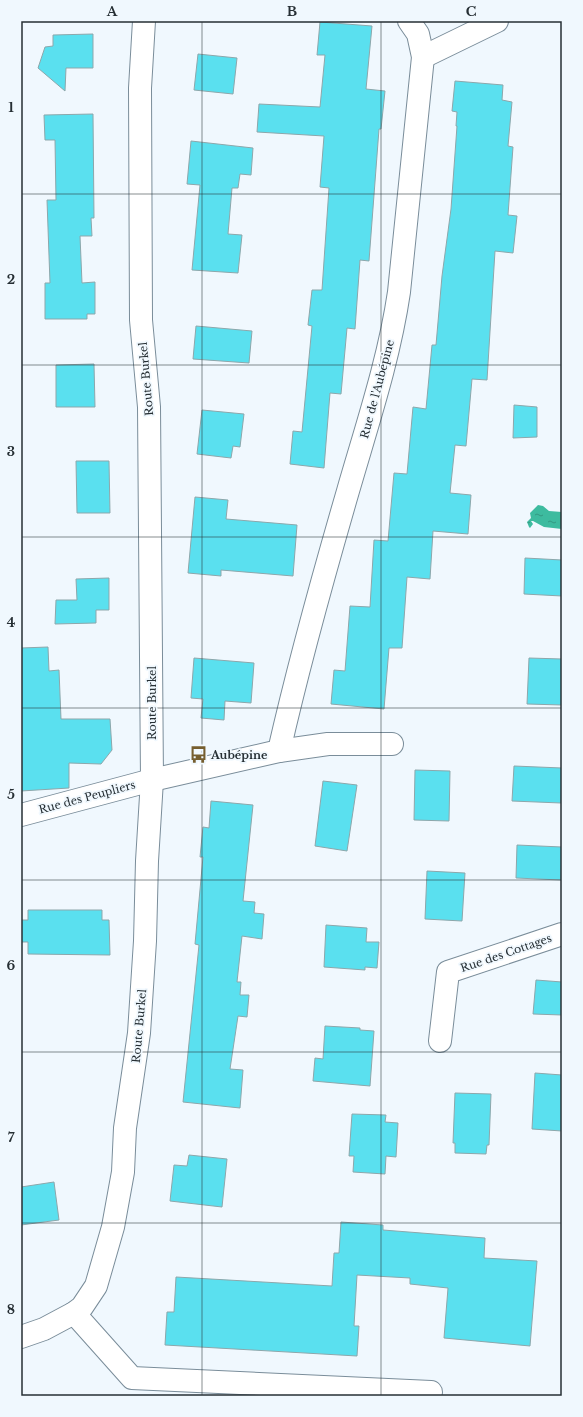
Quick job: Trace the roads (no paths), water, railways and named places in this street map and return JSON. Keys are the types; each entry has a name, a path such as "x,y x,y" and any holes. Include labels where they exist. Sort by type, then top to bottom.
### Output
{"street":[{"name":"Route Burkel","path":"21,1337 44,1329 74,1313 86,1302 96,1286 111,1234 123,1172 125,1128 136,1060 143,987 146,861 152,780 149,407 141,320 140,88 144,21"},
{"name":"Rue de l'Aubépine","path":"279,751 311,617 381,377 394,324 399,292 423,57 418,34 409,21"},
{"path":"423,57 497,21"},
{"path":"152,780 279,751 328,744 392,744"},
{"name":"Rue des Peupliers","path":"21,815 152,780"},
{"name":"Rue des Cottages","path":"440,1041 448,972 562,934"},
{"path":"74,1313 132,1378 431,1392"}],"water":[{"path":"538,505 543,506 549,511 562,512 562,529 544,527 533,521 531,521 533,524 530,528 529,527 527,522 531,518 530,513"}],"place":[{"name":"Aubépine","path":"198,755"}]}
